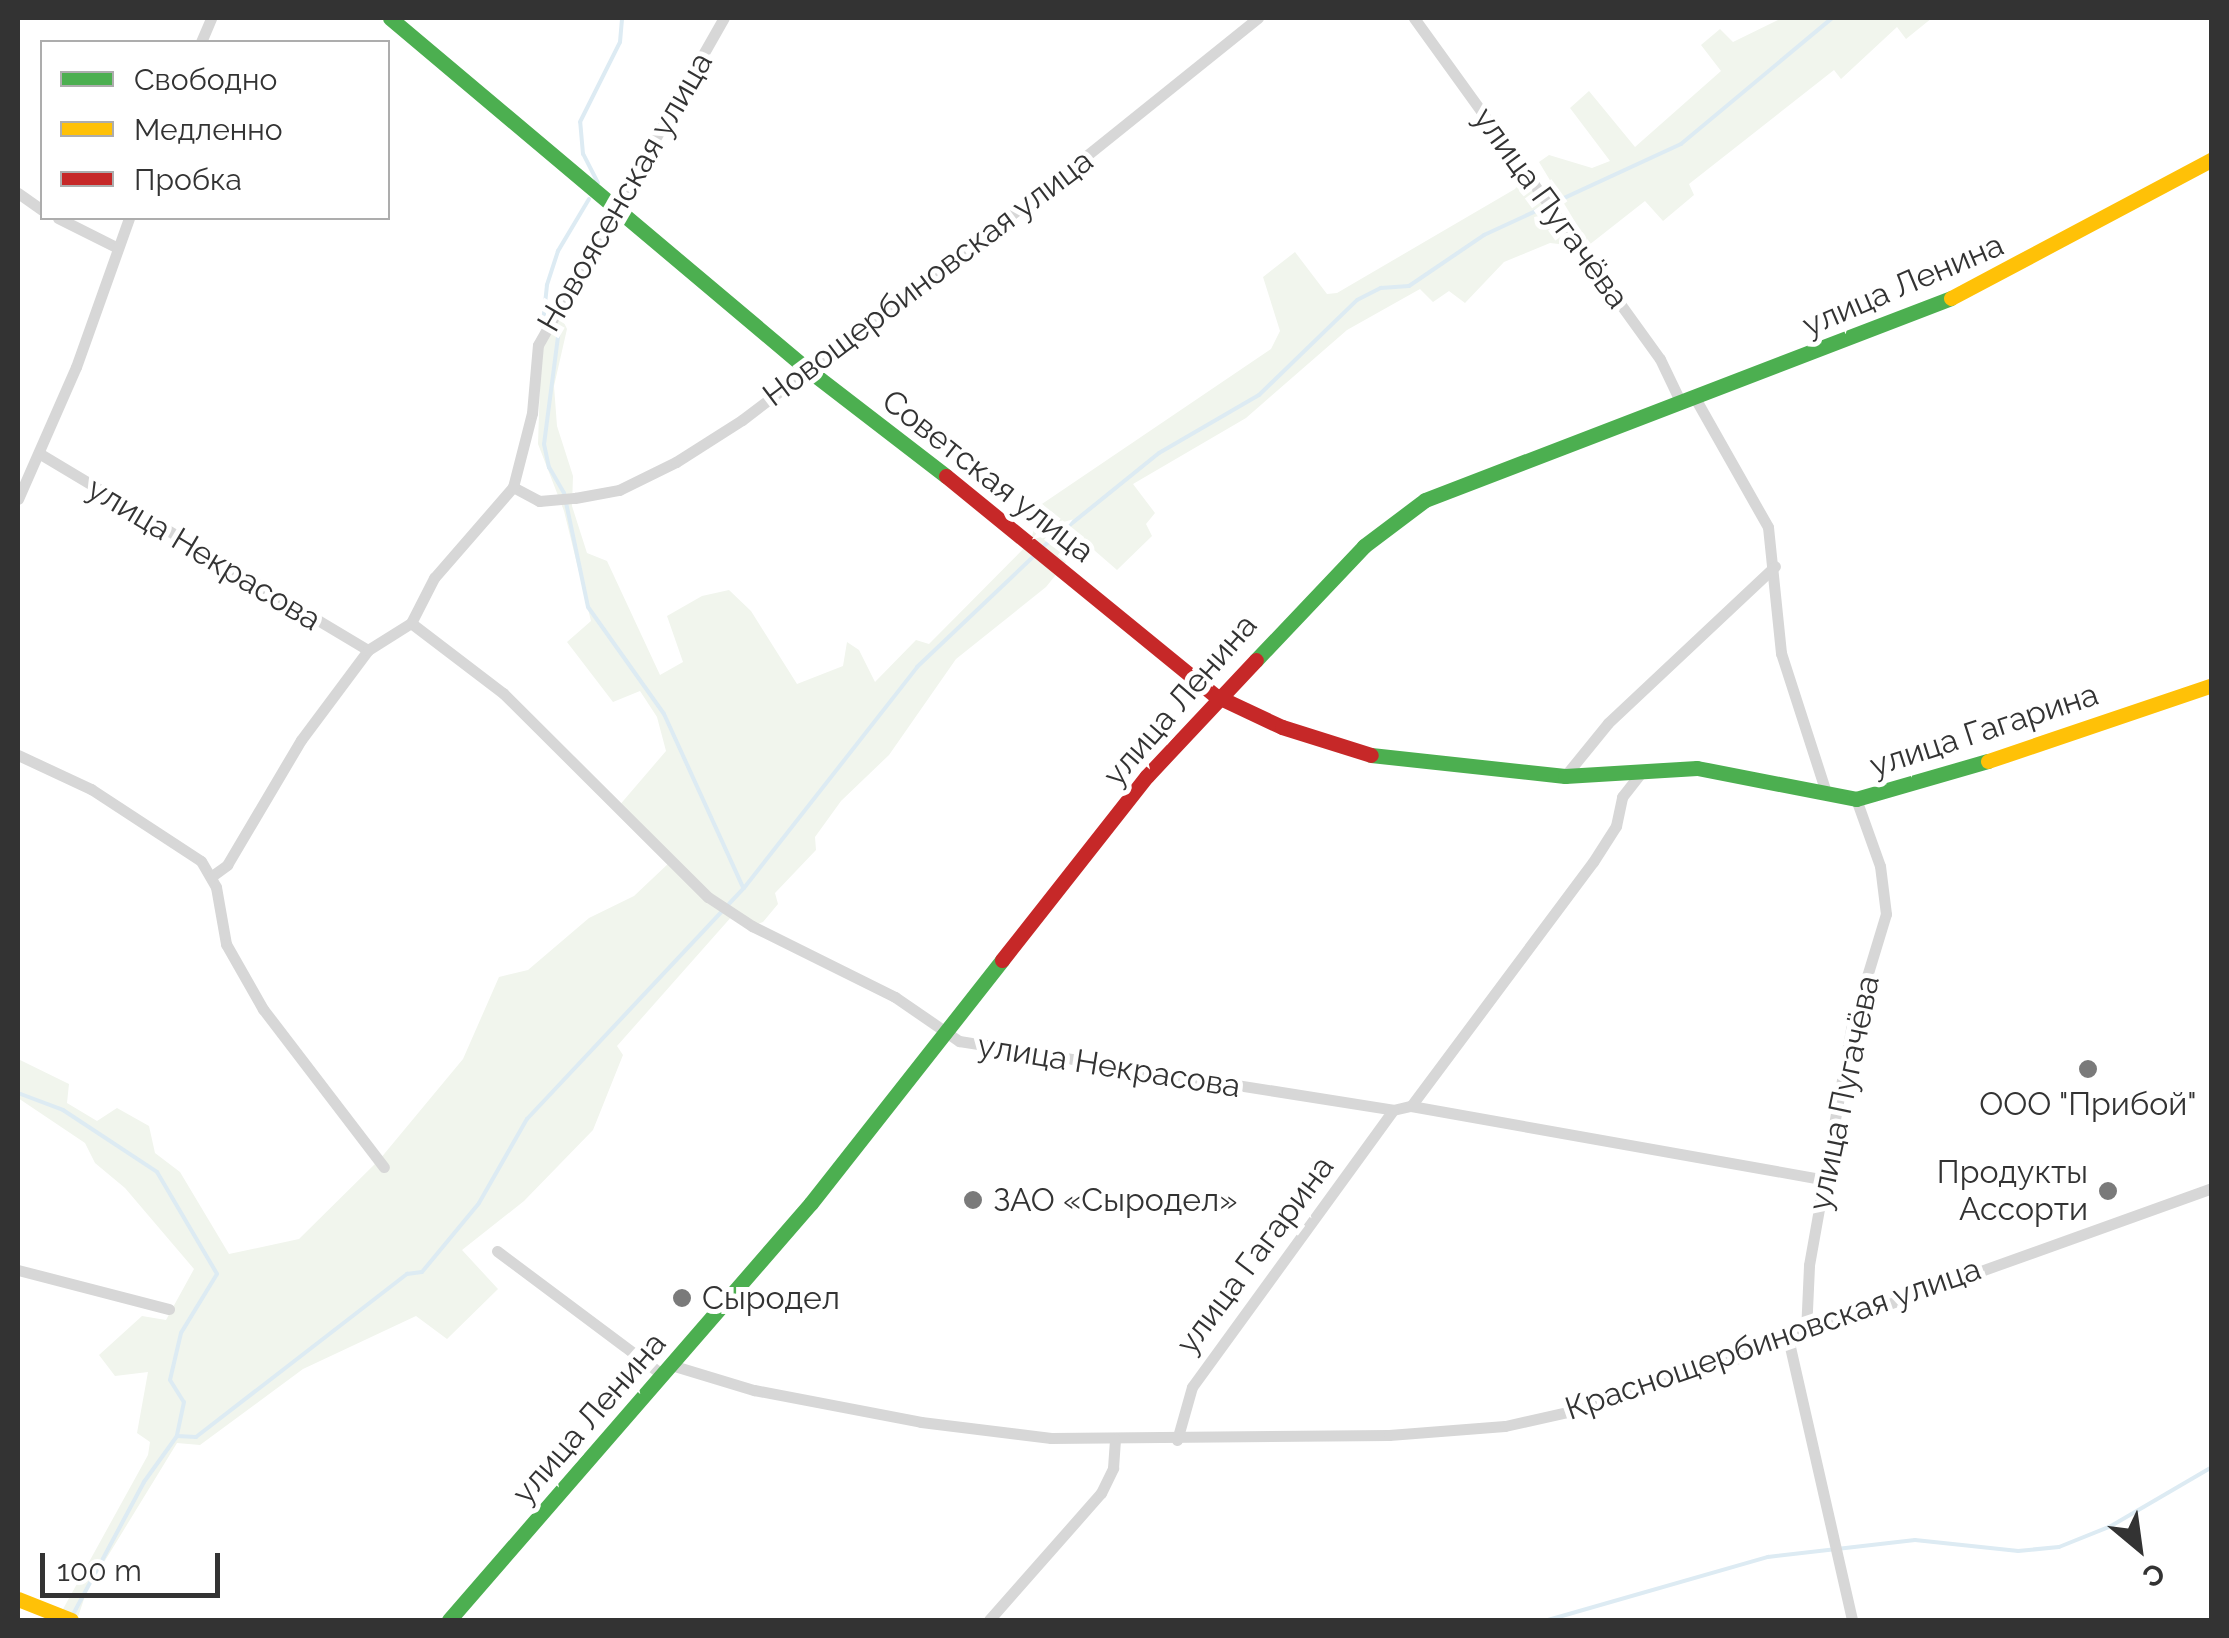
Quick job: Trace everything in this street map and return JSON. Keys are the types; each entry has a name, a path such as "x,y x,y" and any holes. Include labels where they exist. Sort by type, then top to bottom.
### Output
{"main road":[{"name":"Советская улица","path":"390,18 807,369 1031,540 1216,696 1360,753 1565,776 1642,771"},
{"name":"улица Ленина","path":"450,1620 667,1370 948,1034 1216,696 1364,546 1425,500 1512,462 1688,400 1988,282 2212,159"},
{"name":"улица Гагарина","path":"1642,771 1697,768 1856,799 1902,790 2212,685"},
{"path":"18,1599 64,1618"}],"street":[{"name":"Новоясенская улица","path":"513,486 532,413 538,345 724,18"},
{"name":"Новощербиновская улица","path":"513,486 539,501 575,498 619,490 676,462 807,369 1258,18"},
{"name":"улица Пугачёва","path":"1414,18 1660,358 1768,526 1776,566 1781,653 1826,792"},
{"path":"18,194 40,209"},
{"path":"62,220 116,247"},
{"path":"18,499 42,455 127,220"},
{"name":"улица Некрасова","path":"42,455 368,650"},
{"path":"212,876 226,866 301,740 368,650 411,624 434,578 513,486"},
{"path":"1565,776 1608,722 1776,566"},
{"name":"улица Некрасова","path":"411,624 503,693 708,897 863,979 948,1034 987,1049 1393,1110 1412,1106 1825,1180"},
{"path":"18,755 170,835 212,876 226,944 263,1009 384,1167"},
{"path":"1412,1106 1593,862 1616,826 1622,797 1642,771"},
{"name":"улица Пугачёва","path":"1806,1332 1805,1297 1851,1030 1886,914 1880,866 1856,799"},
{"path":"1360,1104 1374,1137"},
{"name":"улица Гагарина","path":"1177,1440 1192,1387 1393,1110"},
{"name":"Краснощербиновская улица","path":"667,1370 921,1422 1115,1439 1177,1440 1505,1426 1603,1404 2212,1188"},
{"path":"496,1251 667,1370"},
{"path":"18,1270 170,1310"},
{"path":"1788,1338 1830,1544 1852,1620"},
{"path":"989,1620 1102,1493 1113,1468 1115,1439"}],"shaded area":[{"path":"1782,18 1932,18 1906,39 1897,27 1841,79 1834,70 1689,184 1694,195 1663,221 1645,201 1589,245 1539,162 1549,155 1592,168 1610,161 1570,108 1589,91 1635,147 1721,71 1701,45 1720,29 1733,42"},
{"path":"1526,173 1576,246 1550,243 1504,262 1465,303 1449,291 1433,302 1420,289 1347,330 1246,418 1133,484 1155,513 1146,524 1152,536 1117,570 1079,537 1066,548 1071,556 1046,587 956,659 889,755 841,801 815,837 816,850 775,893 778,904 763,922 752,926 733,915 617,1046 623,1055 593,1130 524,1201 462,1250 498,1289 447,1339 416,1316 303,1369 200,1445 177,1443 87,1590 77,1620 57,1620 148,1455 150,1442 137,1433 148,1372 115,1376 99,1355 142,1316 166,1320 194,1269 125,1188 95,1163 85,1143 18,1098 18,1059 69,1084 67,1103 97,1121 117,1108 149,1126 155,1153 180,1172 229,1254 299,1239 380,1159 463,1059 499,977 528,970 589,918 634,896 670,862 618,807 666,751 657,717 640,691 613,702 567,642 591,621 564,511 538,444 541,353 557,308 567,329 554,386 557,426 573,476 572,506 587,553 607,561 660,675 683,662 667,616 702,596 729,590 751,611 797,684 843,666 847,642 859,650 875,682 916,640 929,644 1031,541 1039,506 1271,349 1280,331 1263,277 1295,252 1327,294 1337,293 1515,189"}],"waterway":[{"path":"598,183 583,154 580,122 620,42 622,18"},
{"path":"1045,545 1159,453 1259,395 1357,300 1381,288 1409,286 1484,235 1681,144 1832,18"},
{"path":"589,199 558,251 547,285 543,324 559,329 544,444 549,467 564,493 588,607 664,714 743,887"},
{"path":"177,1436 196,1437 407,1274 422,1272 479,1203 527,1119 744,888 917,667 1038,552"},
{"path":"18,1093 63,1110 157,1172 217,1274 181,1333 170,1380 184,1402 177,1436 144,1482 72,1616"},
{"path":"1548,1620 1768,1557 1915,1540 2018,1551 2059,1547 2111,1526 2212,1467"}],"traffic: fast":[{"path":"390,18 807,369 946,476"},
{"path":"1256,660 1364,546 1425,500 1951,298"},
{"path":"1371,755 1565,776 1697,768 1856,799 1988,761"},
{"path":"449,1620 811,1203 1002,960"}],"traffic: slow":[{"path":"1951,298 2212,159"},
{"path":"1988,761 2212,685"},
{"path":"18,1599 71,1620"}],"traffic: jam":[{"path":"946,476 1216,696 1282,727 1371,755"},
{"path":"1002,960 1147,776 1256,660"}],"place":[{"name":"ООО \"Прибой\"","path":"2088,1069"},
{"name":"Продукты Ассорти","path":"2108,1191"},
{"name":"ЗАО «Сыродел»","path":"973,1200"},
{"name":"Сыродел","path":"682,1298"}]}
